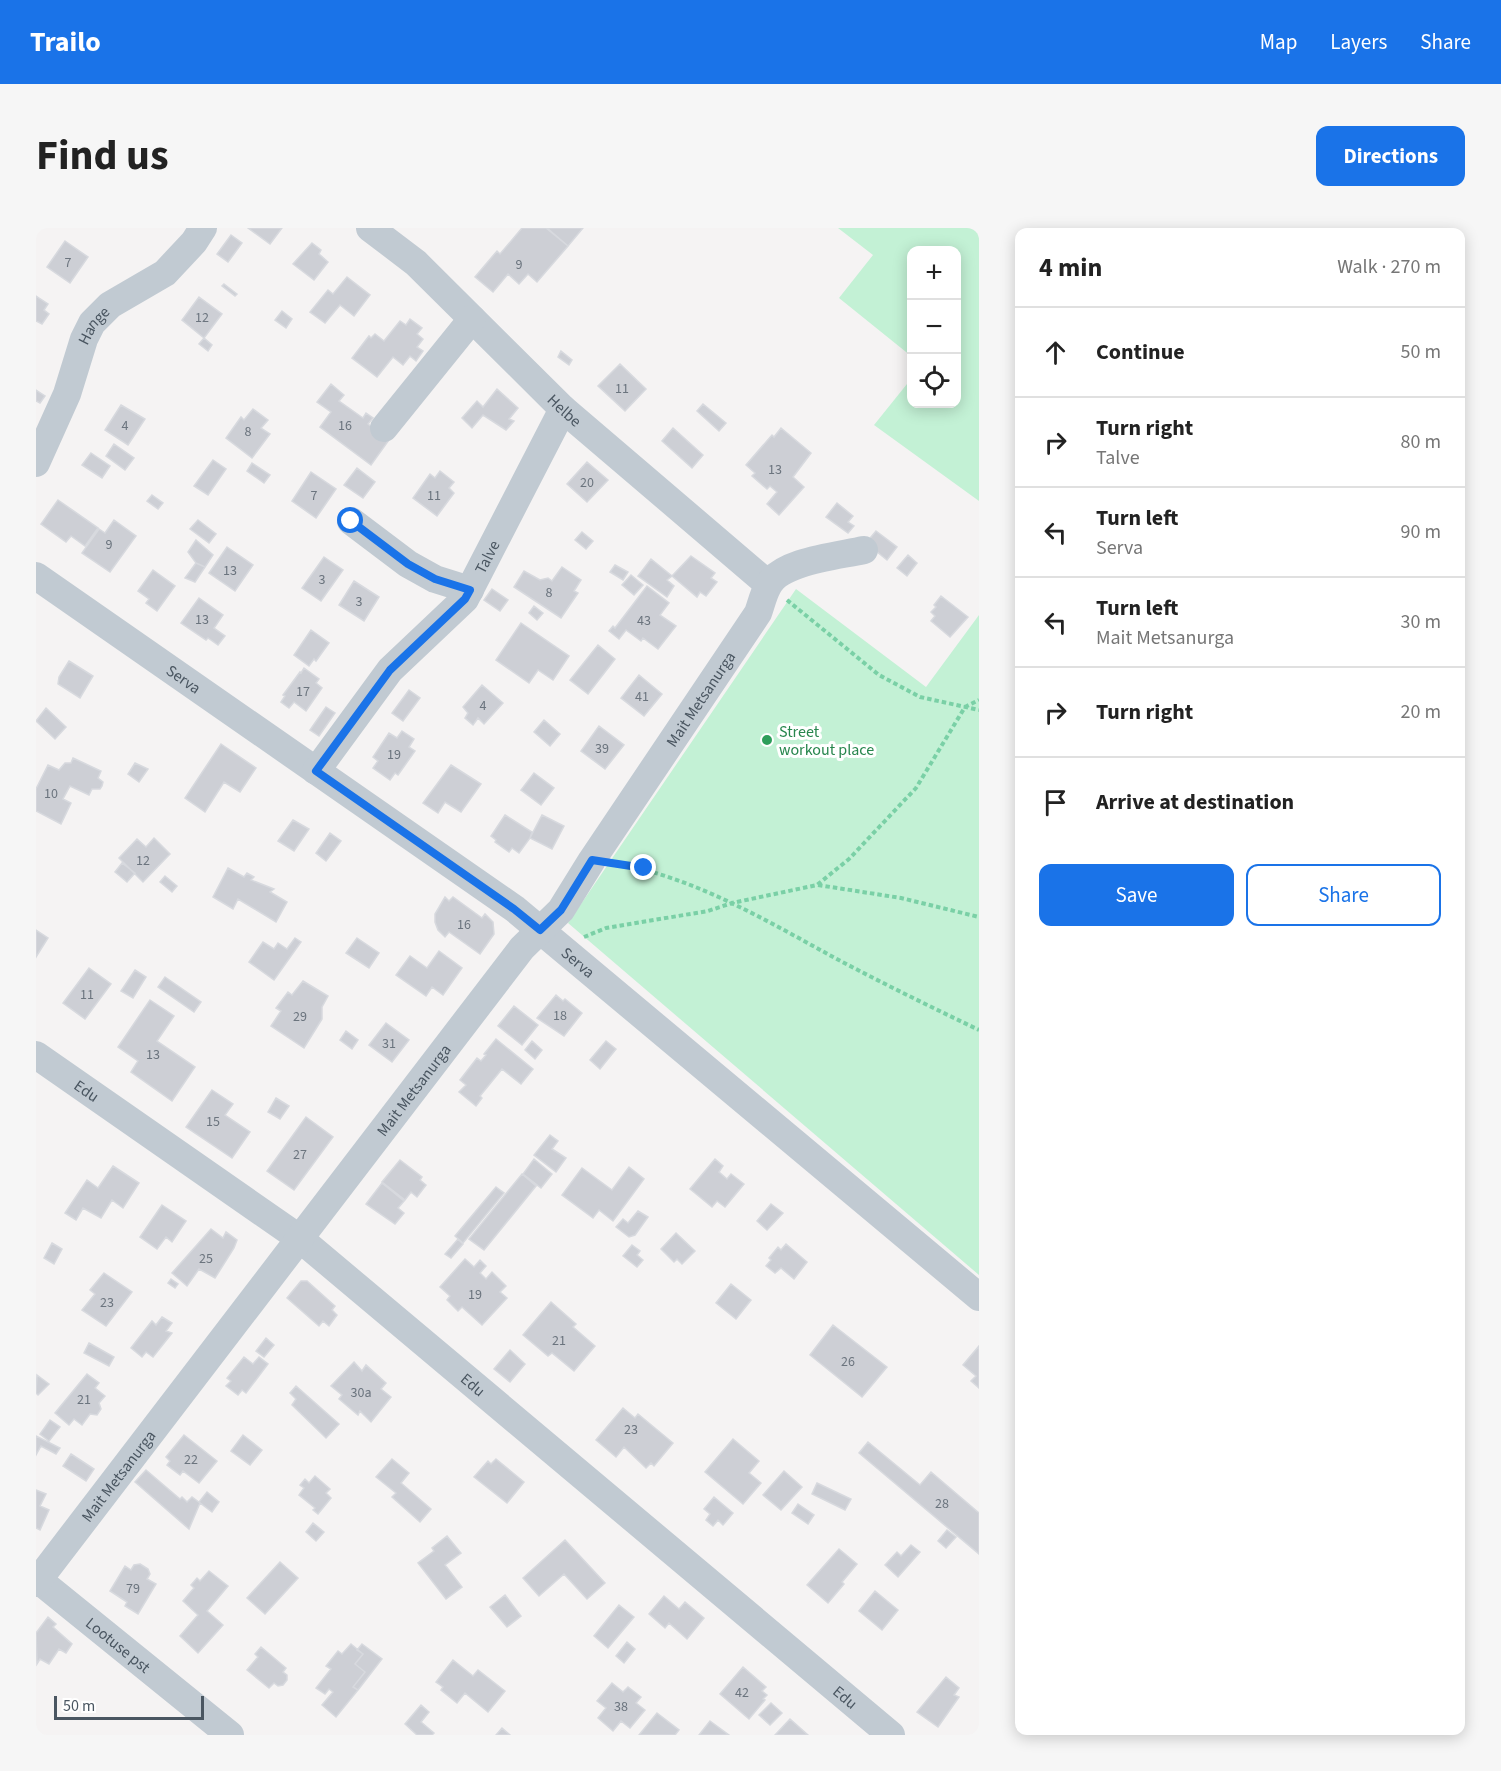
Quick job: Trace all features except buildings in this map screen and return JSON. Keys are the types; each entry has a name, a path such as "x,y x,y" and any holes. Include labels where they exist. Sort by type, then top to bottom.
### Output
{"street":[{"name":"Hange","path":"36,463 67,394 84,339 92,323 110,305 165,273 204,228"},
{"name":"Helbe","path":"370,228 416,263 564,409 768,584"},
{"path":"384,429 472,319"},
{"name":"Talve","path":"316,771 390,670 465,599 564,409"},
{"path":"351,521 408,564 435,579 470,590"},
{"path":"768,584 779,574 799,564 864,550"},
{"name":"Serva","path":"36,576 514,909 979,1297"},
{"name":"Mait Metsanurga","path":"37,1580 522,948 551,938 561,910 592,860 758,614 768,584"},
{"name":"Edu","path":"36,1055 299,1238 891,1735"},
{"name":"Lootuse pst","path":"37,1580 230,1735"}],"path":[{"path":"768,584 879,675 920,697 979,710"},
{"path":"817,885 849,859 916,788 965,707 979,700"},
{"path":"592,860 644,868 732,903 872,978 979,1030"},
{"path":"551,938 708,911 732,903 817,885 901,898 979,917"}],"green space":[{"path":"838,228 979,228 979,501 874,425 907,384 907,408 961,408 961,246 907,246 907,353 839,298 873,255"},
{"path":"796,589 926,687 979,615 979,1275 568,923"}],"place":[{"name":"Street workout place","path":"767,740"}],"route":[{"path":"351,521 408,564 435,579 470,590 465,599 390,670 316,771 514,909 540,930 561,910 592,860 644,868"}]}
